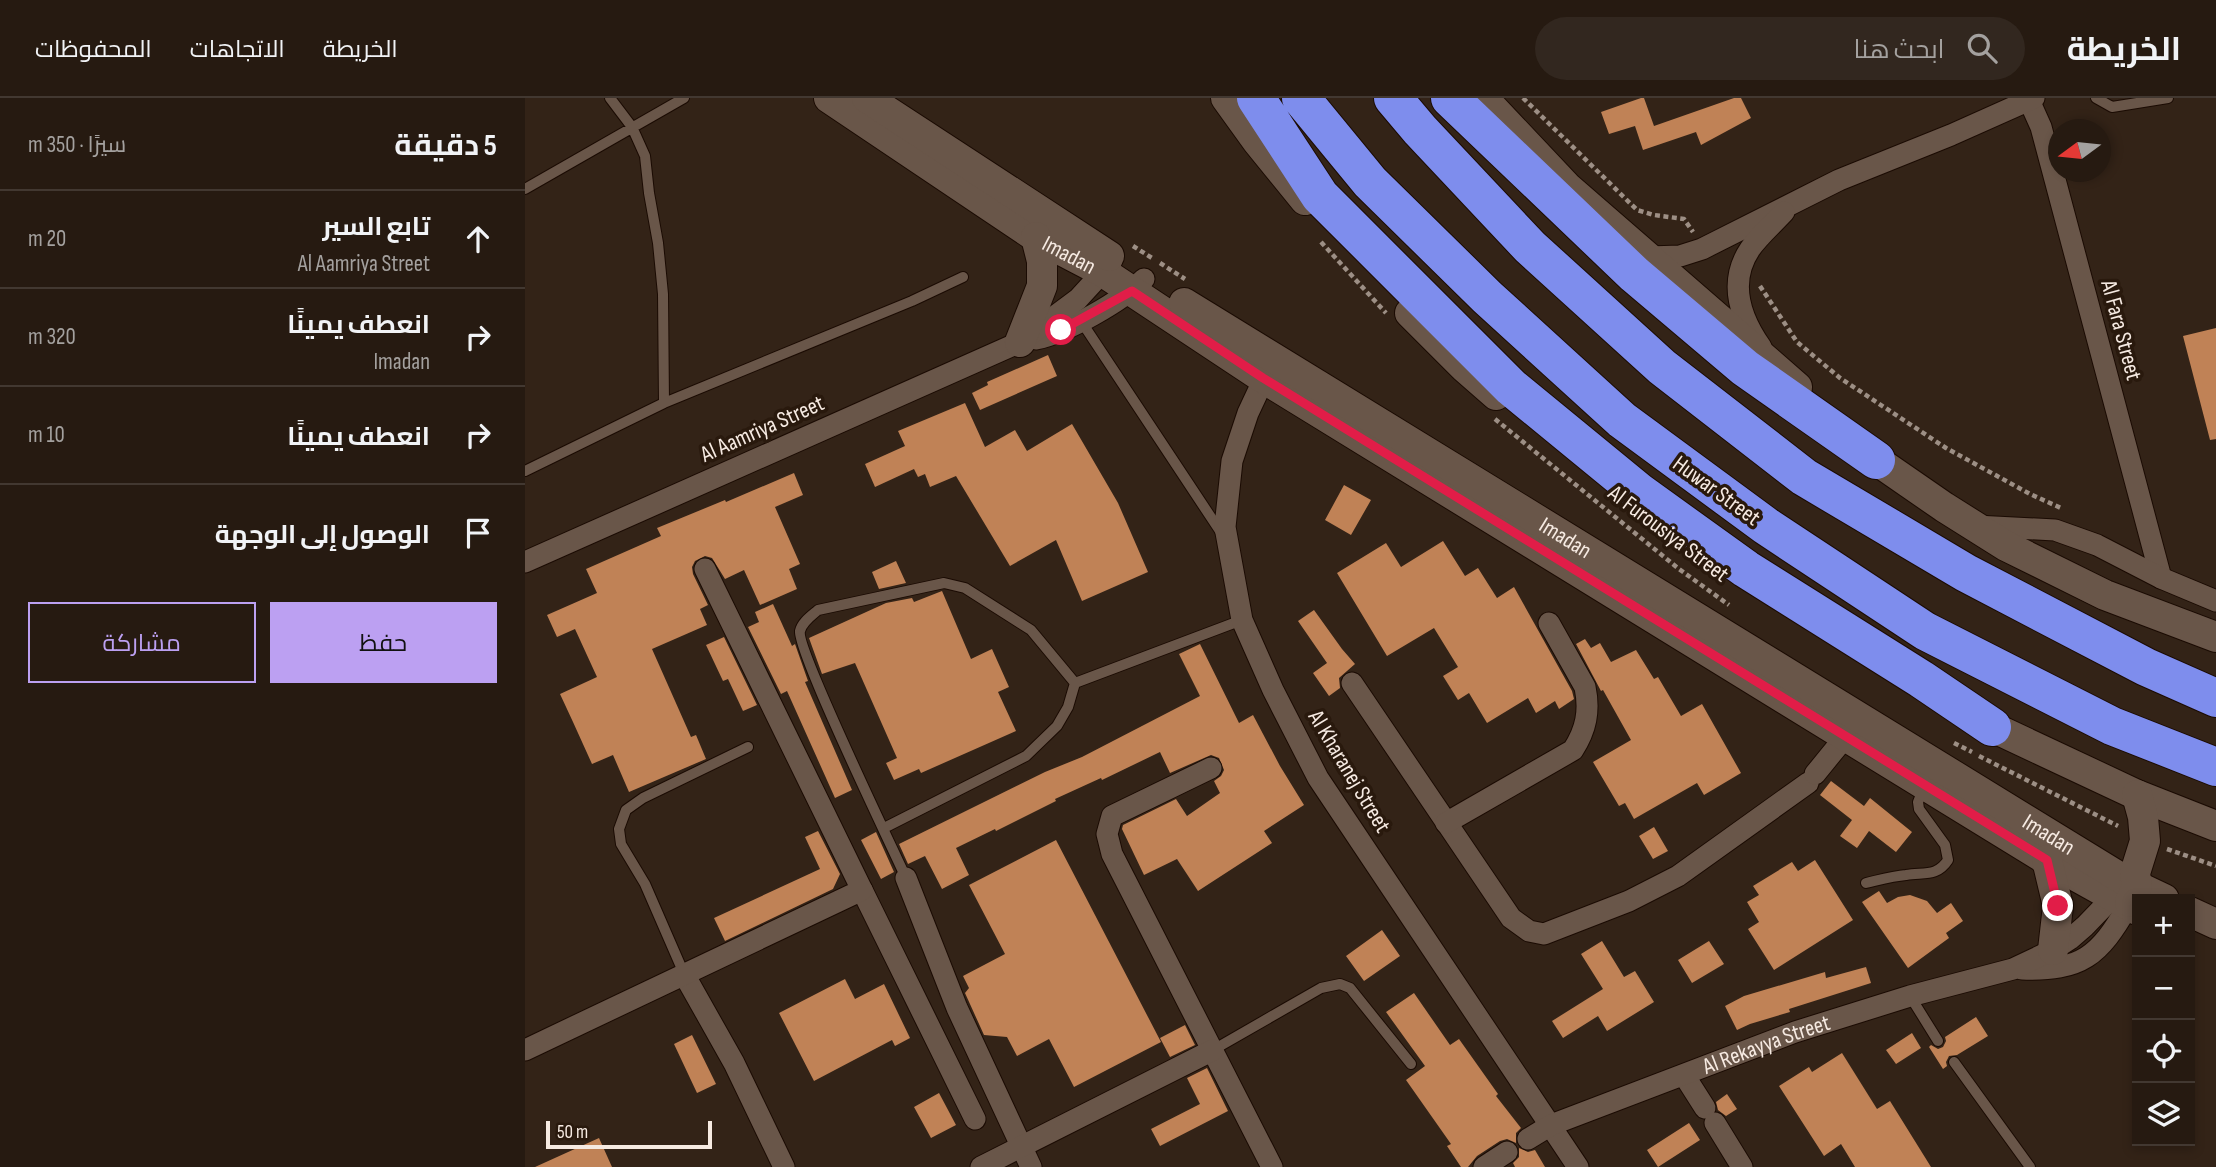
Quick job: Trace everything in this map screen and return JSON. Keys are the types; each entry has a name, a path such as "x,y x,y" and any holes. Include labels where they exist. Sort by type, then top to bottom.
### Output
{"highway":[{"path":"1256,98 1320,196 1511,387 1639,492 1746,569 1921,678 1992,727"},
{"name":"Huwar Street","path":"1301,98 1370,182 1487,297 1622,420 1766,526 1925,631 2112,726 2216,767"},
{"path":"1393,98 1420,130 1541,256 1662,367 1804,477 1966,573 2146,667 2216,698"},
{"path":"1450,98 1587,231 1745,368 1876,460"}],"street":[{"name":"Imadan","path":"829,98 1036,237 1109,266"},
{"name":"Imadan","path":"867,98 1138,285 1846,736 2047,860 2129,892"},
{"name":"Al Furousiya Street","path":"1226,98 1307,202 1375,277 1464,367 1604,484 1721,574 1835,646 1914,691 2137,795 2216,826"},
{"path":"1483,98 1567,187 1773,365 1876,460 2005,546 2105,595 2216,637"},
{"path":"1649,257 1680,256 1702,249 1839,180 1951,135 2030,99"},
{"name":"Al Fara Street","path":"2030,99 2041,127 2161,578"},
{"path":"1773,365 1748,329 1739,299 1738,277 1752,247 1792,202"},
{"path":"1020,342 1042,286 1042,261 1036,237"},
{"name":"Al Aamriya Street","path":"525,562 1020,342 1078,299 1109,266"},
{"name":"Al Aamriya Street","path":"1020,342 1044,338 1081,321 1138,285"},
{"name":"Imadan","path":"1269,368 2129,892"},
{"name":"Al Kharanej Street","path":"1269,368 1232,461 1226,527 1242,620 1273,690 1318,778 1578,1167"},
{"path":"1973,526 2055,530 2097,544 2161,578 2216,601"},
{"path":"705,569 975,1119"},
{"path":"1446,823 1573,750 1581,738 1586,726 1585,687 1549,622"},
{"path":"1352,683 1511,918 1529,931 1544,934 1629,901 1678,876 1812,778 1846,736"},
{"path":"1211,768 1112,817 1107,834 1112,854 1272,1167"},
{"name":"Al Rekayya Street","path":"2013,969 2042,970 2079,961 2100,948 2129,892 2145,841 2143,817 2137,795"},
{"path":"2145,841 2187,816"},
{"path":"2047,860 2058,906 2053,950"},
{"path":"907,878 957,1008 1031,1167"},
{"path":"525,1050 862,890"},
{"name":"Al Rekayya Street","path":"1528,1139 1551,1125 1795,1032 1910,996 2013,969 2053,950 2129,892"},
{"path":"2195,914 2216,924"},
{"path":"2195,934 2216,943"},
{"path":"685,976 734,1063 784,1167"},
{"path":"981,1167 1213,1050"},
{"path":"1684,1075 1742,1167"},
{"path":"1484,1167 1507,1152"}],"lane":[{"path":"610,98 632,127 645,156 663,295 664,403"},
{"path":"525,189 684,98"},
{"path":"2096,98 2112,107 2168,98"},
{"path":"525,471 664,403 912,301 963,277"},
{"path":"1081,321 1228,543"},
{"path":"907,878 816,680 801,640 800,631 806,621 818,610 944,583 965,588 1031,629 1075,683"},
{"path":"1075,683 1242,620"},
{"path":"884,828 1026,757 1057,726 1068,707 1075,683"},
{"path":"685,976 645,884 621,844 619,829 626,810 643,797 748,747"},
{"path":"1866,883 1939,871 1948,860 1945,845 1919,809 1925,785"},
{"path":"1213,1050 1321,988 1339,984 1350,988 1411,1064"},
{"path":"1910,996 1938,1041"},
{"path":"1954,1062 2030,1167"}],"path":[{"path":"1523,98 1637,210 1684,219 1702,249"},
{"path":"1738,277 1759,285 1797,342 1840,378 1946,447 2030,494 2067,510"}],"building":[{"path":"1644,98 1654,126 1734,98 1741,98 1751,118 1701,145 1696,132 1643,150 1635,126 1609,134 1601,112"},
{"path":"2216,328 2216,439 2210,440 2183,336"},
{"path":"1048,355 1057,376 980,410 972,393 988,385 987,382"},
{"path":"965,403 985,447 1015,430 1027,451 1072,424 1118,503 1148,572 1082,601 1056,540 1010,566 956,476 930,487 925,474 918,477 914,469 875,487 865,464 905,446 898,431"},
{"path":"794,473 803,495 775,507 800,564 789,569 797,589 760,605 744,570 725,579 712,558 705,556 695,561 693,574 708,605 700,609 707,625 652,649 691,737 696,735 706,759 629,792 613,755 592,764 560,694 597,677 575,629 557,637 547,615 597,593 586,569 661,536 657,528"},
{"path":"1344,485 1371,500 1351,535 1325,520"},
{"path":"1443,541 1465,576 1478,568 1497,598 1514,587 1574,699 1559,709 1555,701 1536,713 1528,698 1487,723 1469,693 1458,700 1443,676 1458,667 1434,628 1387,656 1337,573 1386,543 1401,567"},
{"path":"896,561 906,583 879,589 872,572"},
{"path":"942,591 971,659 992,649 1009,687 998,692 1016,731 921,773 919,769 894,780 886,763 897,758 855,663 822,674 809,638 886,603 912,598 914,602"},
{"path":"773,604 792,646 795,644 808,681 805,682 852,790 835,798 787,691 781,694 748,627 759,622 755,612"},
{"path":"1314,610 1355,664 1339,678 1340,688 1329,696 1313,673 1327,663 1298,621"},
{"path":"724,637 757,705 743,711 728,679 723,681 706,645"},
{"path":"1585,639 1591,648 1600,643 1611,662 1636,650 1654,679 1658,677 1681,716 1702,704 1741,773 1704,795 1697,783 1634,819 1625,803 1619,806 1593,762 1631,740 1576,644"},
{"path":"1200,644 1239,723 1253,715 1304,805 1264,831 1272,843 1198,891 1177,859 1144,875 1122,829 1123,825 1176,799 1187,816 1220,793 1214,781 1224,770 1219,758 1211,755 1170,773 1160,752 1055,799 1056,801 996,831 995,829 956,848 969,875 942,889 925,856 908,864 899,844 1045,772 1082,757 1200,696 1179,654"},
{"path":"1831,781 1864,806 1870,798 1912,832 1896,852 1869,831 1857,848 1840,836 1852,820 1820,795"},
{"path":"1654,827 1668,851 1653,859 1639,836"},
{"path":"818,831 840,874 833,889 725,941 714,918 820,869 805,837"},
{"path":"876,832 894,872 881,879 861,840"},
{"path":"1056,840 1161,1042 1074,1087 1049,1039 1017,1056 1007,1037 984,1035 965,993 969,988 963,976 1005,954 969,885"},
{"path":"1815,860 1853,920 1774,970 1748,929 1759,922 1747,902 1759,895 1753,886 1792,862 1798,871"},
{"path":"1879,891 1887,903 1910,895 1927,901 1937,913 1951,903 1963,921 1946,933 1949,938 1908,968 1862,902"},
{"path":"1382,930 1400,956 1364,981 1346,956"},
{"path":"1602,941 1624,977 1635,971 1654,1002 1607,1031 1598,1016 1563,1038 1552,1021 1603,989 1581,954"},
{"path":"1709,941 1724,964 1692,983 1678,960"},
{"path":"1866,967 1871,983 1789,1009 1790,1012 1737,1030 1725,1006 1744,996 1825,972 1826,978"},
{"path":"845,979 855,999 884,984 910,1038 895,1046 892,1040 814,1081 779,1013"},
{"path":"1414,993 1450,1045 1459,1039 1498,1094 1496,1096 1521,1128 1516,1133 1516,1143 1507,1139 1500,1141 1477,1156 1468,1167 1461,1167 1447,1146 1451,1144 1406,1080 1425,1066 1386,1012"},
{"path":"1976,1017 1988,1036 1957,1055 1949,1056 1947,1066 1943,1069 1929,1047 1943,1047 1945,1037"},
{"path":"1185,1025 1195,1045 1170,1057 1160,1038"},
{"path":"1912,1033 1921,1048 1896,1064 1886,1050"},
{"path":"692,1035 716,1084 697,1093 674,1044"},
{"path":"1842,1053 1877,1109 1890,1101 1931,1167 1855,1167 1841,1144 1824,1156 1779,1086 1809,1067 1812,1072"},
{"path":"1207,1068 1228,1111 1160,1146 1151,1129 1200,1104 1187,1078"},
{"path":"939,1093 956,1125 931,1138 914,1107"},
{"path":"1727,1094 1737,1109 1726,1116 1718,1110 1716,1102"},
{"path":"1689,1123 1700,1140 1658,1167 1647,1150"},
{"path":"599,1138 612,1167 535,1167"},
{"path":"1519,1148 1528,1152 1535,1150 1545,1167 1515,1167 1513,1163 1519,1157"}],"route":[{"path":"1061,330 1132,291 1263,378 2047,860 2058,906"}]}
